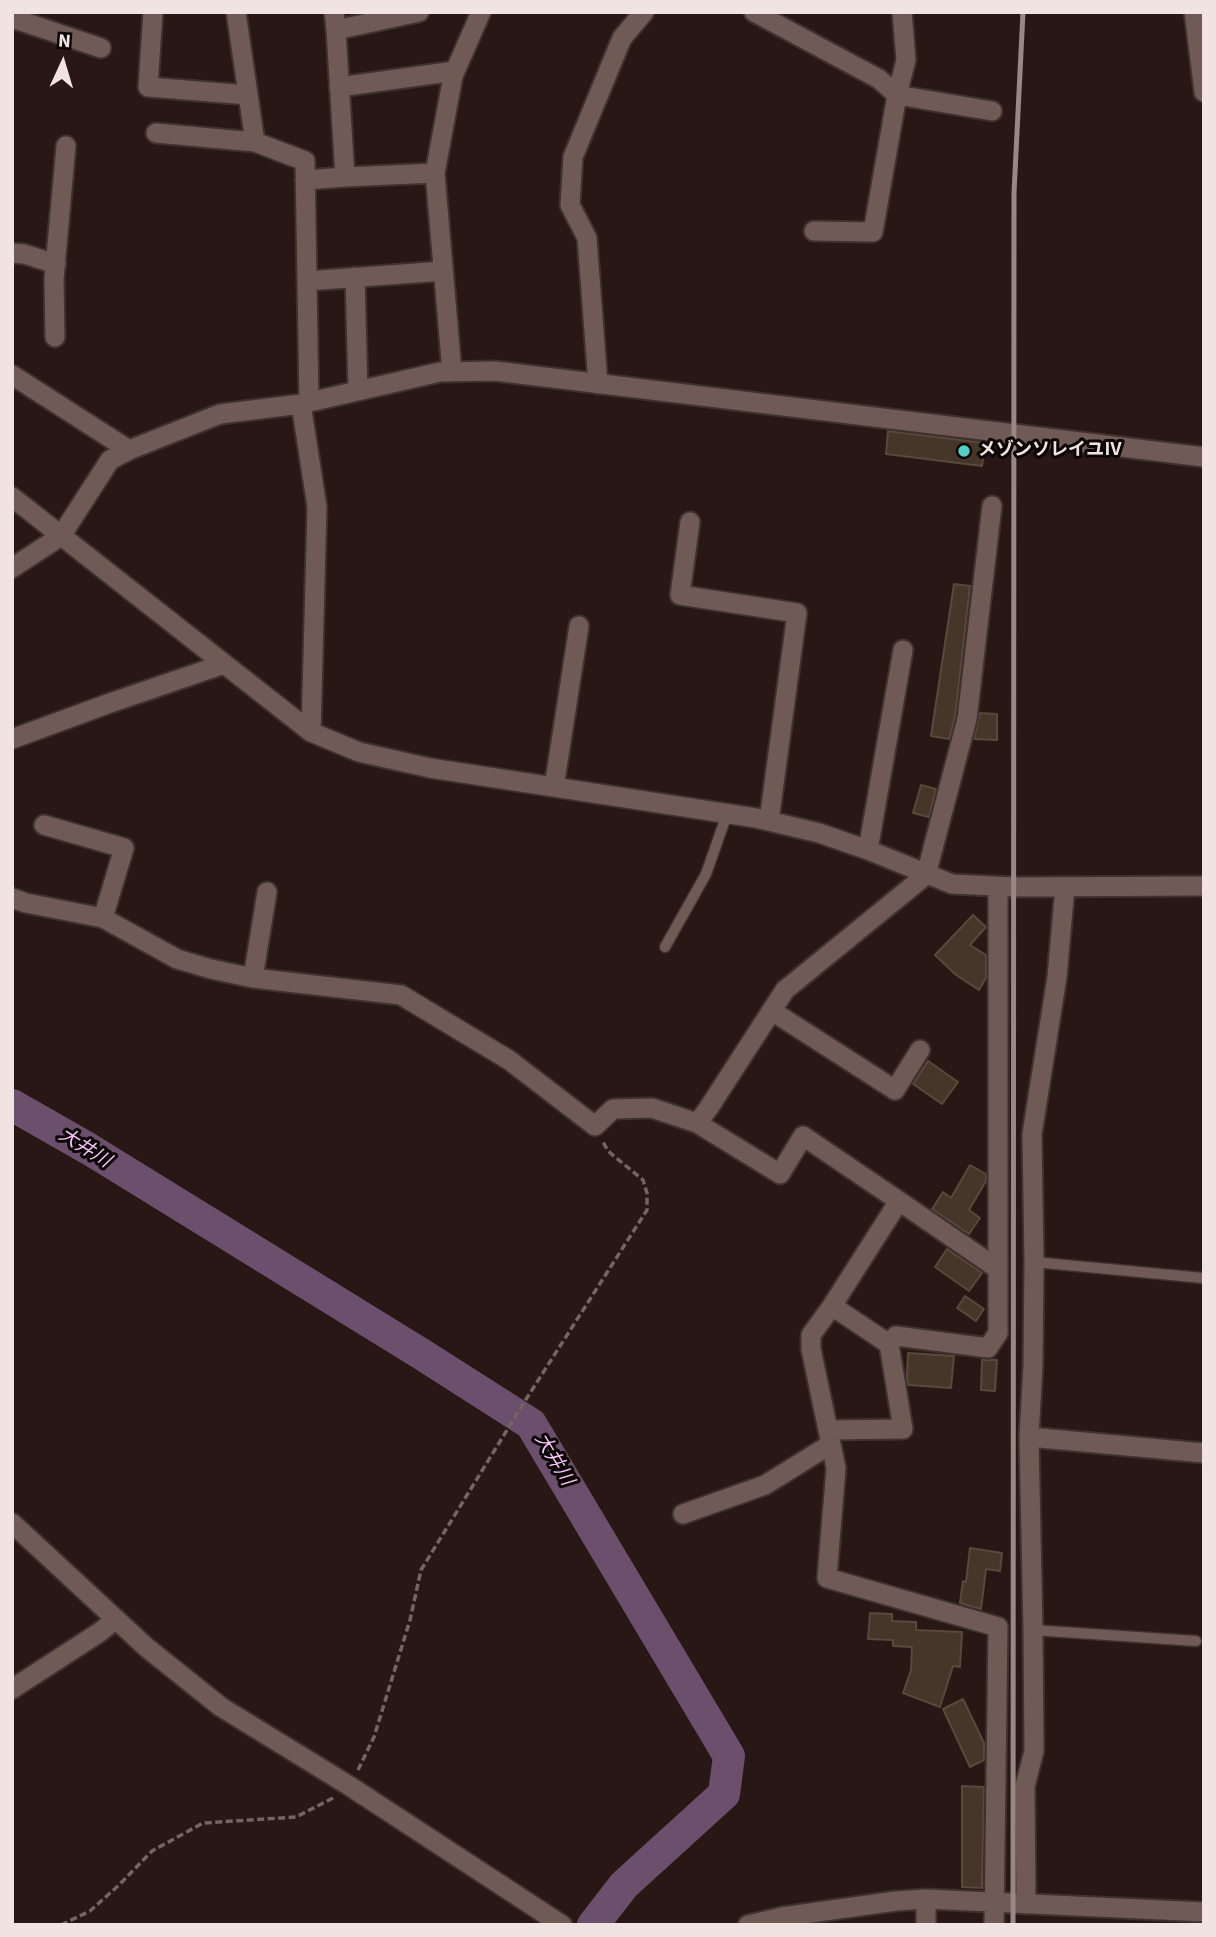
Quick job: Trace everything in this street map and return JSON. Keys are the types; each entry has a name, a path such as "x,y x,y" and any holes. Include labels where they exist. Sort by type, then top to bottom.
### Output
{"street":[{"path":"153,12 148,87 248,95"},
{"path":"236,12 255,142"},
{"path":"345,177 335,21 419,12"},
{"path":"452,372 435,173 455,71 481,12"},
{"path":"598,384 587,238 570,205 573,158 622,38 644,12"},
{"path":"754,12 879,79 897,95 992,111"},
{"path":"814,231 873,232 897,95 906,60 902,12"},
{"path":"1194,12 1204,92"},
{"path":"12,18 101,48"},
{"path":"339,87 455,71"},
{"path":"156,133 255,142 305,160 305,403 317,507 311,732"},
{"path":"55,337 55,264 66,146"},
{"path":"305,180 435,173"},
{"path":"12,253 55,264"},
{"path":"307,281 443,271"},
{"path":"355,277 358,391"},
{"path":"12,568 61,536 110,460 129,450 220,414 305,403 440,372 495,371 1204,457"},
{"path":"12,375 129,450"},
{"path":"12,497 311,732 359,752 430,768 769,821 820,833 952,884 998,887 1204,886"},
{"path":"697,1123 785,990 926,875 967,719 992,506"},
{"path":"691,522 680,595 796,613 769,821"},
{"path":"554,787 579,626"},
{"path":"868,850 903,650"},
{"path":"12,739 224,664"},
{"path":"44,825 124,848 103,918"},
{"path":"683,1514 765,1485 830,1437 902,1429 890,1344 896,1336 988,1348 998,1333 998,887"},
{"path":"1026,1903 1025,1786 1034,1751 1029,1437 1034,1262 1032,1134 1057,977 1065,887"},
{"path":"253,978 267,892"},
{"path":"12,898 103,918 177,959 253,978 401,995 509,1060 595,1126 613,1109 652,1108 697,1123 780,1174 803,1136 998,1269"},
{"path":"772,1011 895,1090 920,1050"},
{"path":"900,1201 811,1335 811,1349 836,1468 827,1578 998,1627 994,1925"},
{"path":"832,1306 890,1344"},
{"path":"1029,1437 1204,1453"},
{"path":"12,1524 146,1647 221,1707 348,1785 562,1925"},
{"path":"12,1689 116,1619"},
{"path":"926,1899 926,1925"},
{"path":"748,1925 897,1901 926,1899 1026,1903 1168,1918 1204,1912"}],"lane":[{"path":"665,947 706,874 727,814"},
{"path":"1034,1262 1203,1278"},
{"path":"1033,1630 1196,1641"}],"path":[{"path":"61,1925 90,1911 152,1851 204,1823 296,1817 335,1797 355,1776 374,1737 410,1620 421,1570 647,1210 647,1193 643,1180 608,1152 595,1126"}],"building":[{"path":"888,431 985,443 982,466 886,454"},
{"path":"954,584 970,586 955,717 949,739 931,736"},
{"path":"980,713 997,714 997,740 974,739"},
{"path":"921,785 936,789 929,817 913,813"},
{"path":"973,915 986,927 970,945 986,955 986,978 979,990 956,975 935,955"},
{"path":"928,1061 958,1082 942,1104 913,1084"},
{"path":"970,1165 986,1174 986,1181 969,1210 980,1218 969,1234 932,1209 943,1192 951,1198"},
{"path":"947,1249 982,1273 969,1291 935,1267"},
{"path":"965,1296 984,1309 976,1321 957,1308"},
{"path":"908,1353 954,1356 951,1388 908,1385"},
{"path":"982,1360 997,1360 995,1391 981,1390"},
{"path":"970,1548 1002,1553 1000,1571 986,1569 981,1609 960,1603 963,1581 966,1582"},
{"path":"870,1613 892,1614 892,1621 916,1622 916,1630 962,1632 960,1667 953,1666 940,1707 903,1693 911,1670 912,1647 893,1646 893,1640 868,1639"},
{"path":"963,1699 984,1743 984,1760 970,1767 943,1709"},
{"path":"962,1786 984,1787 982,1888 962,1887"}],"waterway":[{"name":"大井川","path":"12,1105 89,1149 531,1424 729,1756 724,1794 624,1885 593,1925"}],"railway":[{"path":"1013,1925 1014,193 1023,12"}],"place":[{"name":"メゾンソレイユⅣ","path":"964,451"}]}
